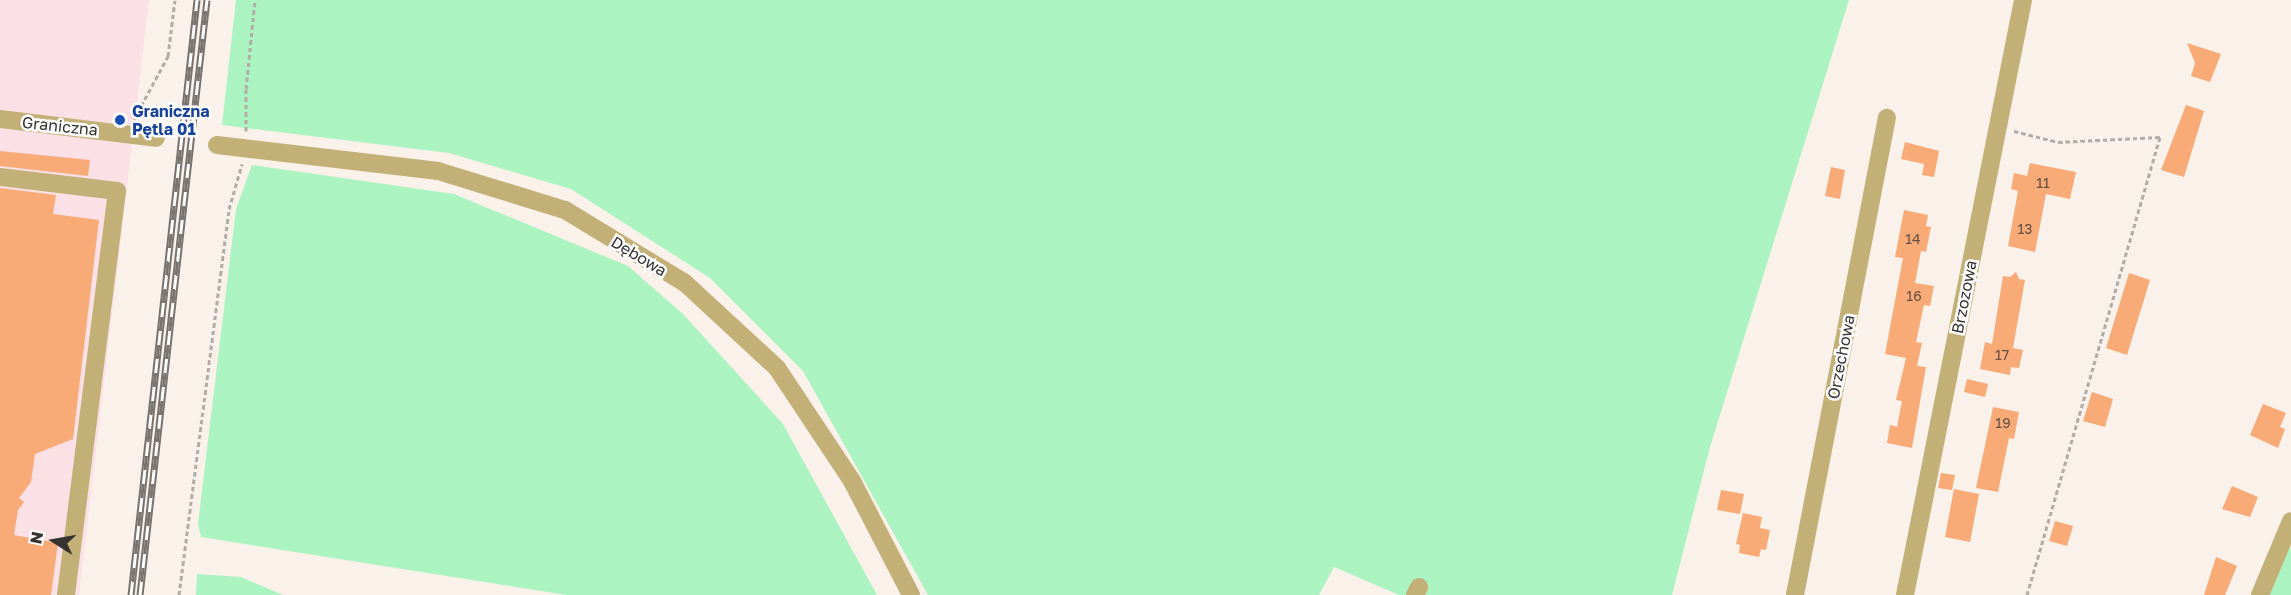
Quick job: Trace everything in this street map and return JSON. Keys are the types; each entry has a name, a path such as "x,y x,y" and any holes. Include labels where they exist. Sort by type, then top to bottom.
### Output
{"street":[{"name":"Brzozowa","path":"1905,595 2023,0"},
{"name":"Orzechowa","path":"1795,595 1887,118"},
{"name":"Graniczna","path":"0,119 156,138"},
{"name":"Dębowa","path":"217,145 438,171 554,207 685,283 777,368 852,481 911,595"},
{"path":"0,177 117,191 66,595"},
{"path":"2260,595 2291,521"}],"path":[{"path":"126,133 168,56 175,0"},
{"path":"179,595 230,209 247,148 246,89 255,0"},
{"path":"1998,125 2058,142 2160,137 2027,595"}],"shaded area":[{"path":"0,0 149,0 79,595 0,595"}],"green space":[{"path":"236,0 1849,0 1710,447 1672,595 1399,595 1334,567 1319,595 928,595 803,371 710,278 571,189 449,153 222,125"},
{"path":"252,165 454,194 628,266 683,314 783,424 877,595 567,595 201,537 198,524 236,209"},
{"path":"2288,547 2291,549 2291,595 2267,595"},
{"path":"197,574 241,577 283,595 196,595"}],"building":[{"path":"2187,43 2221,54 2210,82 2191,76 2195,63"},
{"path":"2186,105 2204,111 2184,177 2161,170"},
{"path":"1905,142 1939,151 1934,177 1922,175 1924,164 1901,159"},
{"path":"0,151 90,160 88,176 0,166"},
{"path":"2030,163 2076,172 2070,199 2046,194 2035,252 2008,246 2018,191 2011,189 2014,173 2027,176"},
{"path":"1831,167 1845,170 1840,199 1825,196"},
{"path":"0,188 56,195 53,214 99,220 73,439 35,454 31,482 19,498 24,502 18,510 14,535 58,543 51,595 0,595"},
{"path":"1904,210 1928,215 1926,226 1931,227 1926,252 1921,251 1915,283 1934,286 1930,306 1924,305 1916,342 1922,343 1917,366 1926,367 1912,448 1887,443 1890,425 1897,427 1902,401 1896,400 1906,358 1885,354 1903,258 1895,257"},
{"path":"2016,272 2019,279 2025,280 2013,348 2023,350 2019,368 2011,367 2010,375 1980,369 1985,342 1992,344 2003,276 2010,277"},
{"path":"2129,273 2150,280 2127,355 2106,348"},
{"path":"1967,379 1988,384 1985,397 1964,392"},
{"path":"2092,392 2113,399 2105,427 2083,421"},
{"path":"2263,404 2286,413 2280,427 2285,429 2278,448 2250,435"},
{"path":"1993,407 2019,412 2014,439 2009,438 1998,492 1976,488"},
{"path":"1941,473 1955,475 1952,490 1938,488"},
{"path":"2232,486 2258,497 2250,517 2222,509"},
{"path":"1954,489 1979,494 1970,542 1945,537"},
{"path":"1721,490 1744,494 1740,514 1717,510"},
{"path":"1743,513 1762,517 1760,528 1770,530 1766,550 1761,549 1759,557 1739,553 1740,545 1736,544"},
{"path":"2055,521 2073,526 2067,546 2049,541"},
{"path":"2216,557 2237,566 2225,595 2204,595"}],"railway":[{"path":"131,595 197,0"},
{"path":"140,595 207,0"}],"place":[{"name":"Graniczna Pętla 01","path":"120,120"}]}
